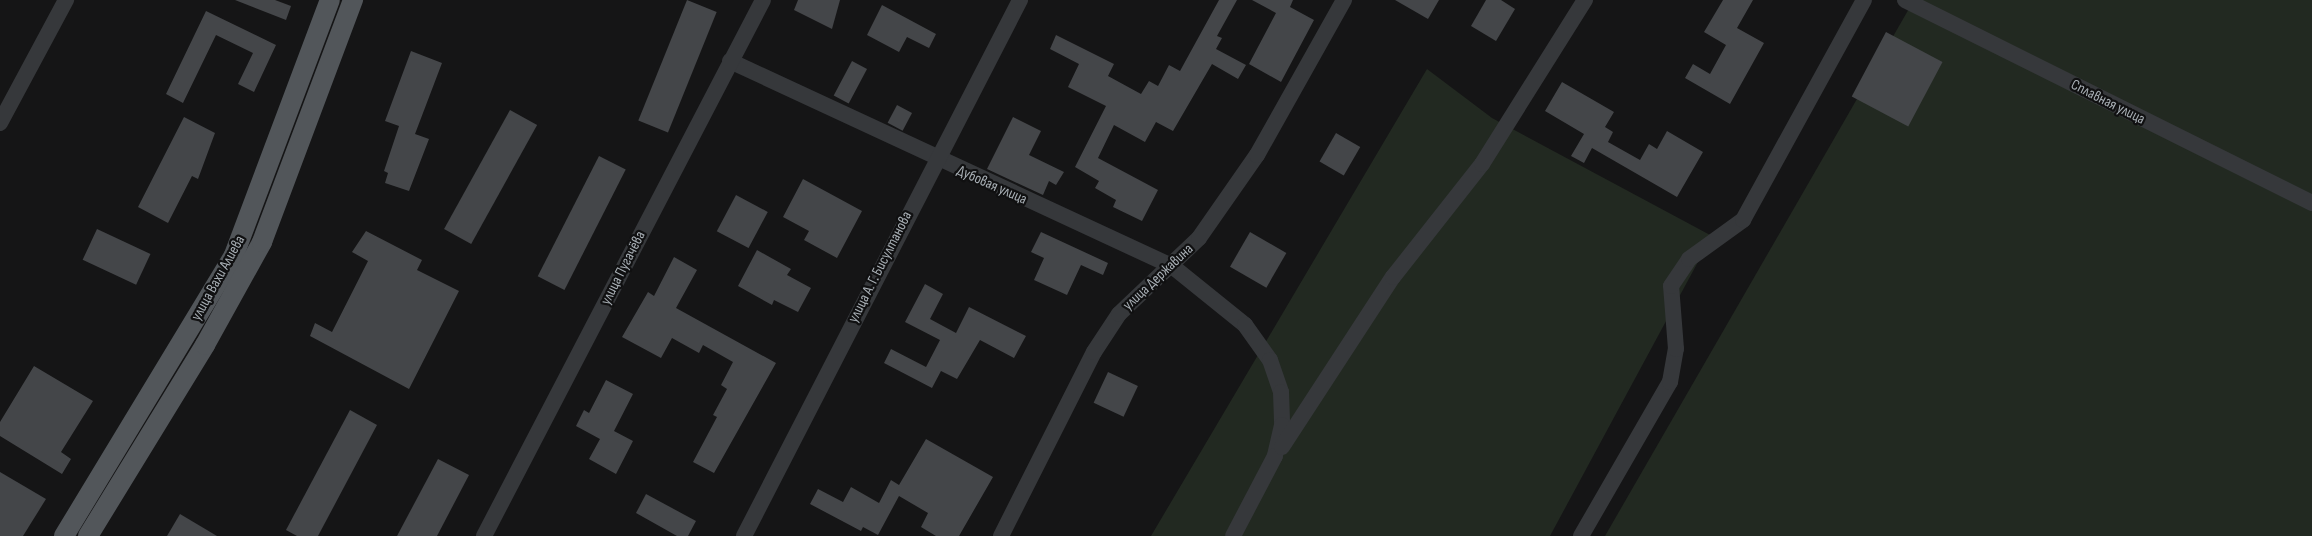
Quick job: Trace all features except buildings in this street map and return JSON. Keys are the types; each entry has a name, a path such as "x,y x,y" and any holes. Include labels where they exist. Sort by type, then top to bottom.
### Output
{"main road":[{"name":"улица Вахи Алиева","path":"64,536 234,255 330,0"},
{"name":"улица Вахи Алиева","path":"88,536 205,345 262,242 352,0"}],"street":[{"path":"0,123 66,0"},
{"name":"улица Пугачёва","path":"484,536 762,0"},
{"name":"улица А. Г. Бисултанова","path":"744,536 934,159 1020,0"},
{"name":"улица Державина","path":"1001,536 1094,352 1119,314 1152,280 1172,266 1199,238 1257,155 1344,0"},
{"path":"1233,536 1275,456 1393,277 1482,164 1585,0"},
{"path":"1580,536 1670,382 1676,349 1671,286 1689,259 1743,220 1864,0"},
{"name":"Сплавная улица","path":"1905,0 2312,204"},
{"name":"Дубовая улица","path":"730,61 934,159 1172,266 1244,325 1270,360 1281,392 1282,425 1275,456"}],"shaded area":[{"path":"1914,0 2312,0 2312,536 1605,536"},
{"path":"1427,69 1492,118 1712,236 1550,536 1151,536"}]}
